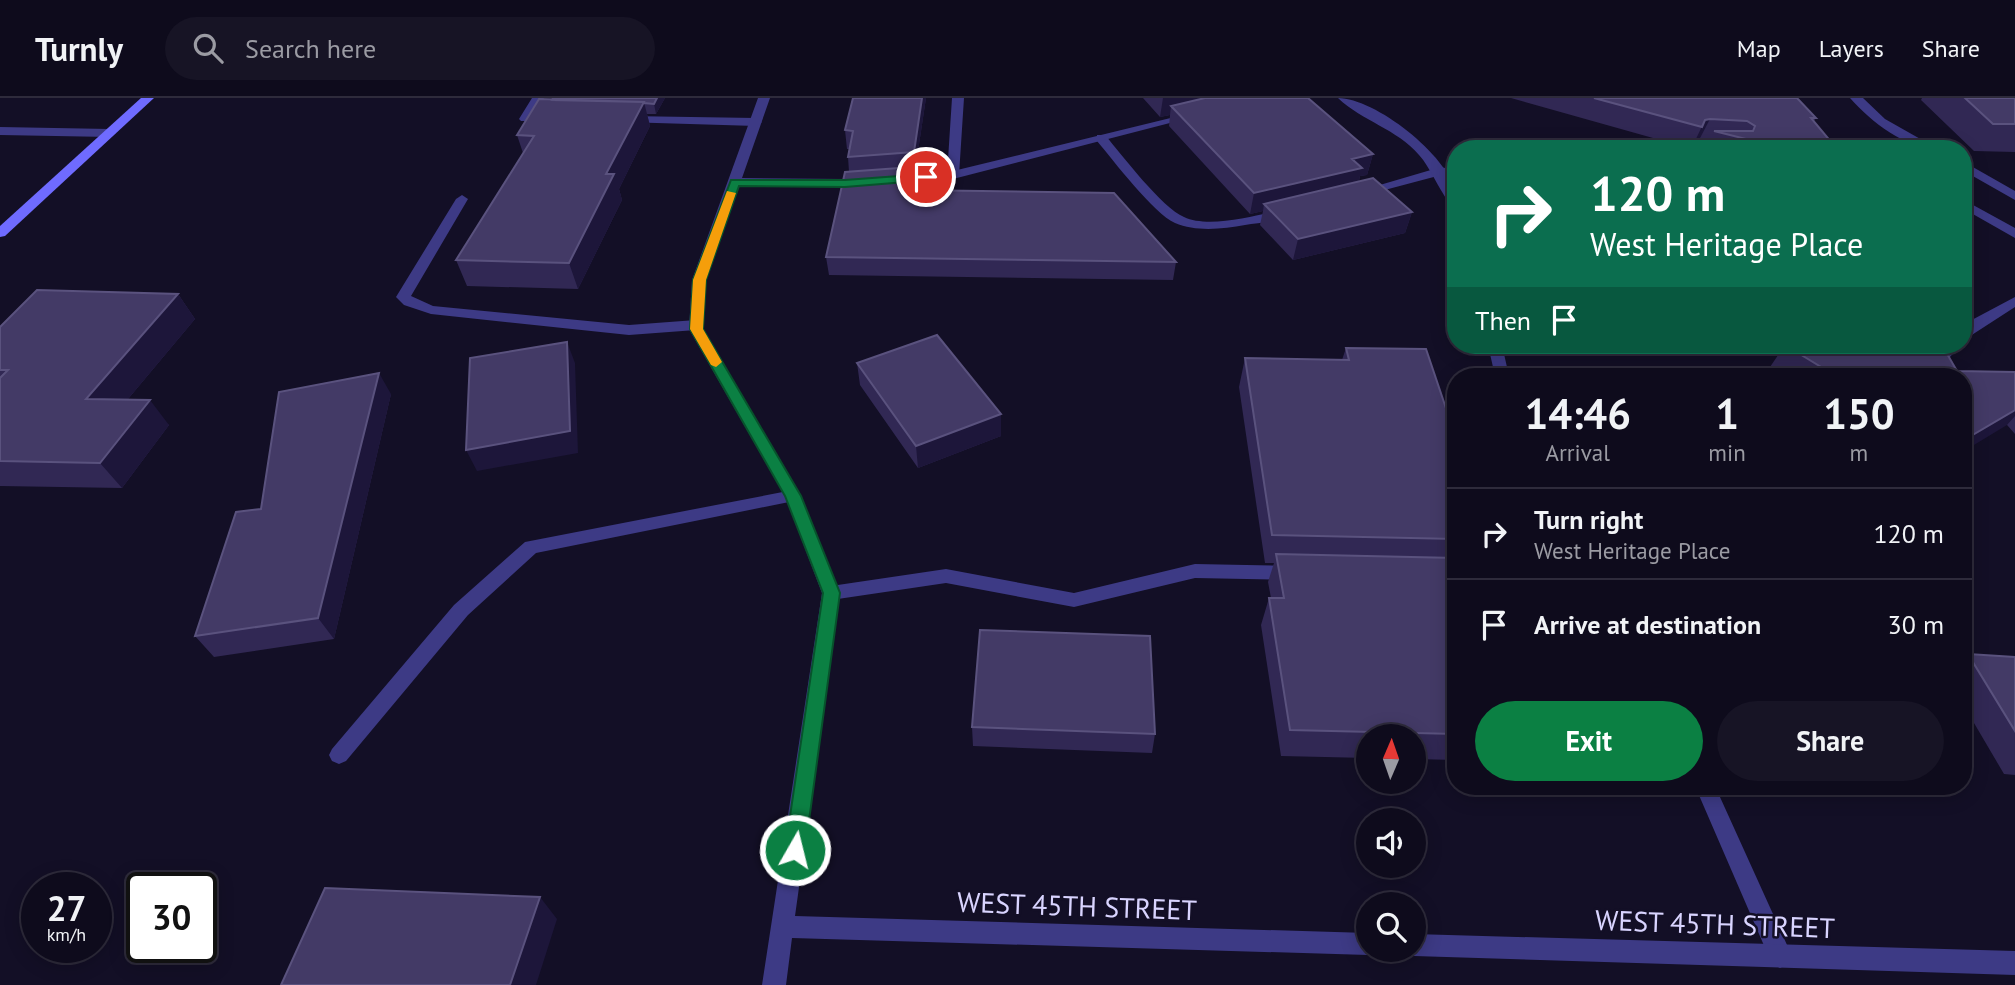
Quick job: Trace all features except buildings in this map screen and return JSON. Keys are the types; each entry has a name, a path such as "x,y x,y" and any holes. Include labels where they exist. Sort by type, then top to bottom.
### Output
{"street":[{"path":"0,233 148,98"},
{"path":"538,98 525,119 566,119"},
{"path":"764,98 699,280 696,325 793,496 831,593 774,985"},
{"path":"953,175 958,98"},
{"path":"1344,98 1419,144 1441,171 1447,185"},
{"path":"1856,98 1881,121 1916,140"},
{"path":"735,182 845,183 953,175 1209,111"},
{"path":"620,120 756,122"},
{"path":"0,131 110,133"},
{"path":"1101,138 1177,220 1206,224 1260,219 1298,209"},
{"path":"1350,195 1441,171"},
{"path":"1972,171 2015,196"},
{"path":"461,199 403,297 409,302 431,310 572,327 629,330 696,325"},
{"path":"1972,209 2015,234"},
{"path":"1972,326 2015,301"},
{"path":"339,755 461,610 531,547 793,496"},
{"path":"831,593 946,576 1074,600 1195,571 1319,573"},
{"path":"1709,795 1780,956"},
{"name":"WEST 45TH STREET","path":"784,927 1356,944"},
{"name":"WEST 45TH STREET","path":"1426,945 2015,963"}],"slow traffic":[{"path":"716,362 696,329 699,280 731,193"}],"route":[{"path":"795,850 831,593 793,496 696,329 699,280 735,182 845,183 926,177"}]}
